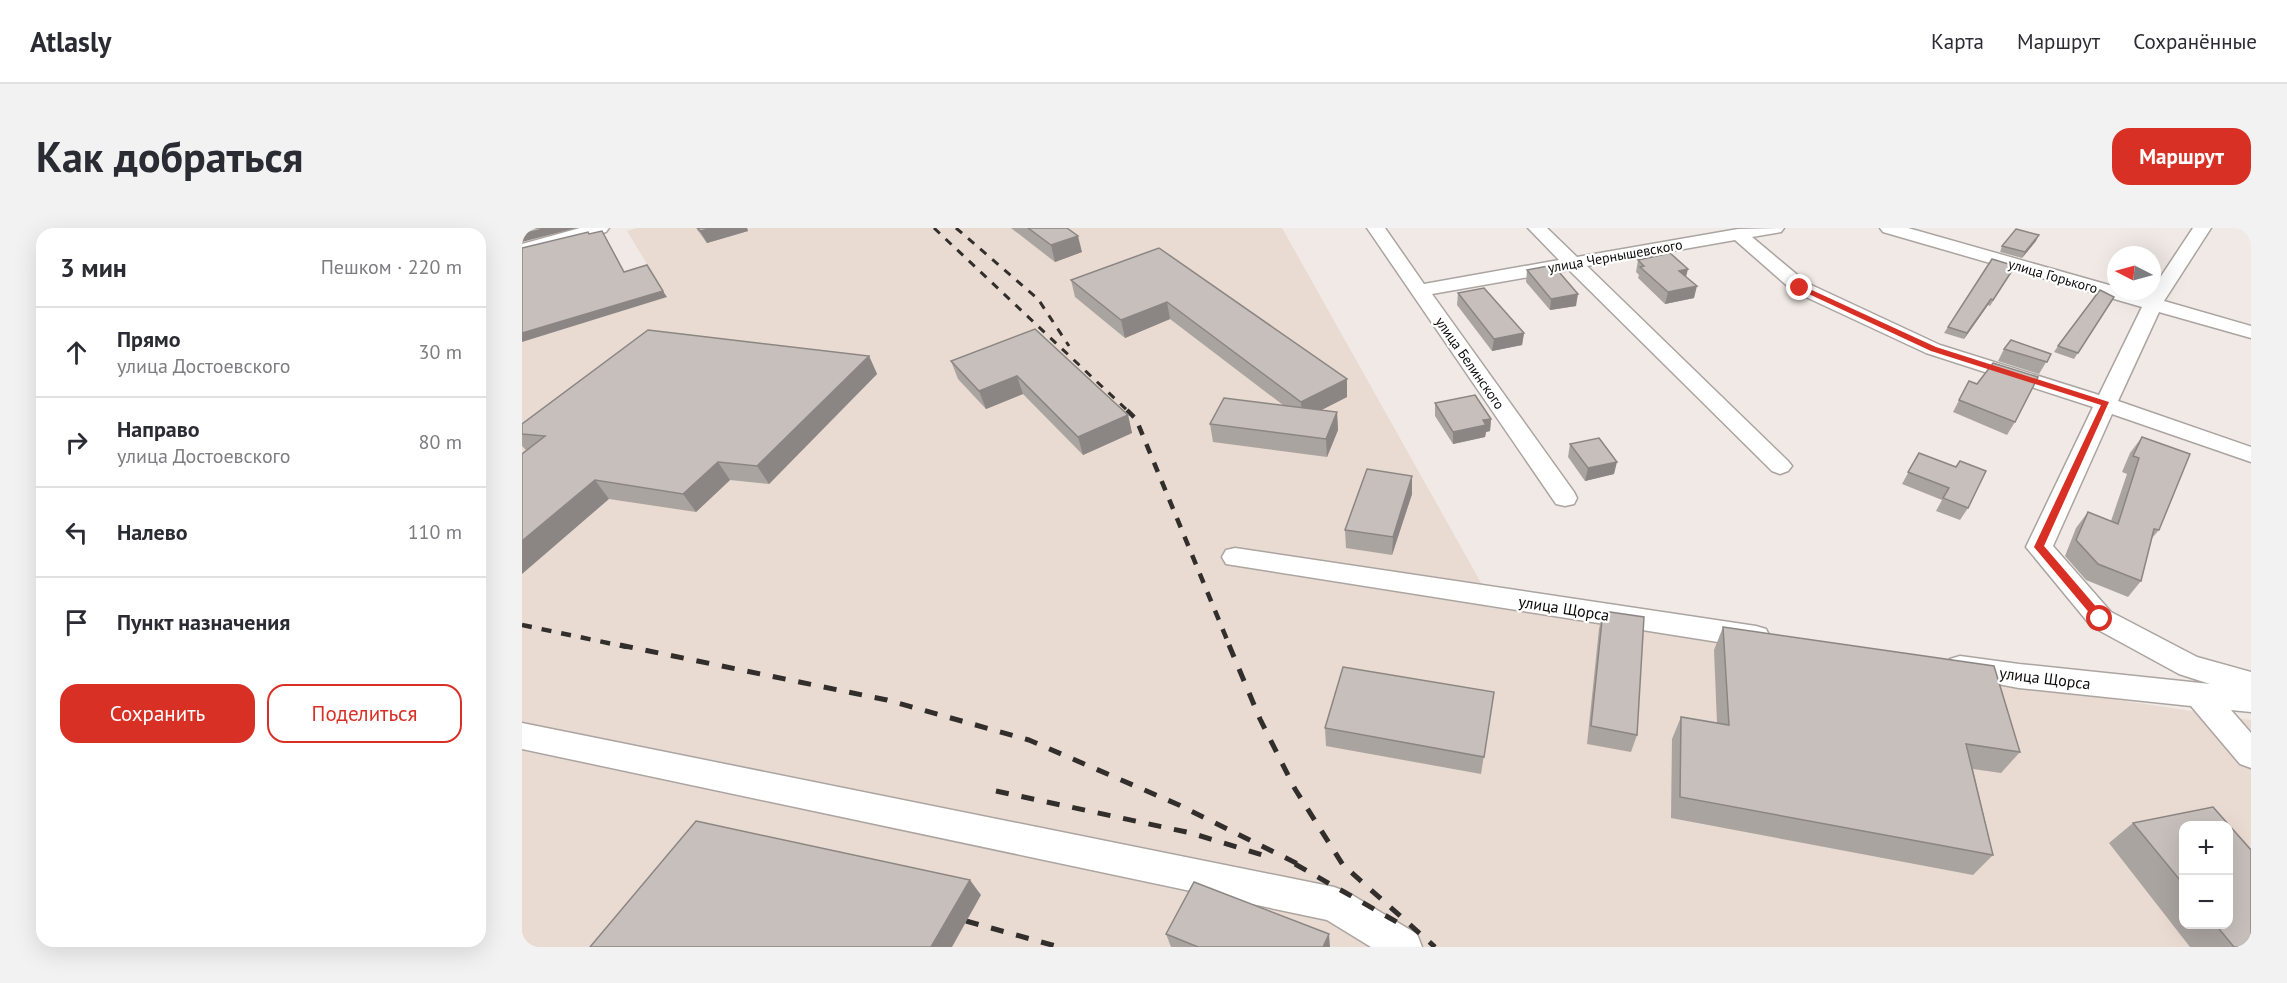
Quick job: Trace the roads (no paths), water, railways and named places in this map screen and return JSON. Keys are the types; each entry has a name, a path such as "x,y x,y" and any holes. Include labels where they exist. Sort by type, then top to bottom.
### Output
{"street":[{"path":"522,249 600,228"},
{"name":"улица Белинского","path":"1376,228 1564,498"},
{"path":"1537,228 1780,466"},
{"name":"улица Чернышевского","path":"1420,290 1775,228"},
{"name":"улица Горького","path":"1889,228 2251,332"},
{"path":"2202,228 2153,303 2039,547 2100,619 2189,666 2251,684"},
{"path":"1738,234 1800,288 1923,344 2106,404 2251,455"},
{"name":"улица Щорса","path":"1234,557 1783,641"},
{"name":"улица Щорса","path":"1936,664 2019,676 2251,700"},
{"path":"2199,694 2251,756"},
{"path":"522,736 1334,904 1404,947"}],"railway":[{"path":"934,228 1129,412"},
{"path":"956,228 1038,299 1069,346"},
{"path":"1129,412 1136,419 1230,647"},
{"path":"522,625 627,647"},
{"path":"620,645 887,700 1029,740 1179,805 1302,866"},
{"path":"1229,645 1260,719 1295,789 1343,865 1435,947"},
{"path":"996,791 1191,833 1269,857"},
{"path":"1295,864 1402,925"},
{"path":"966,921 1059,947"}]}
